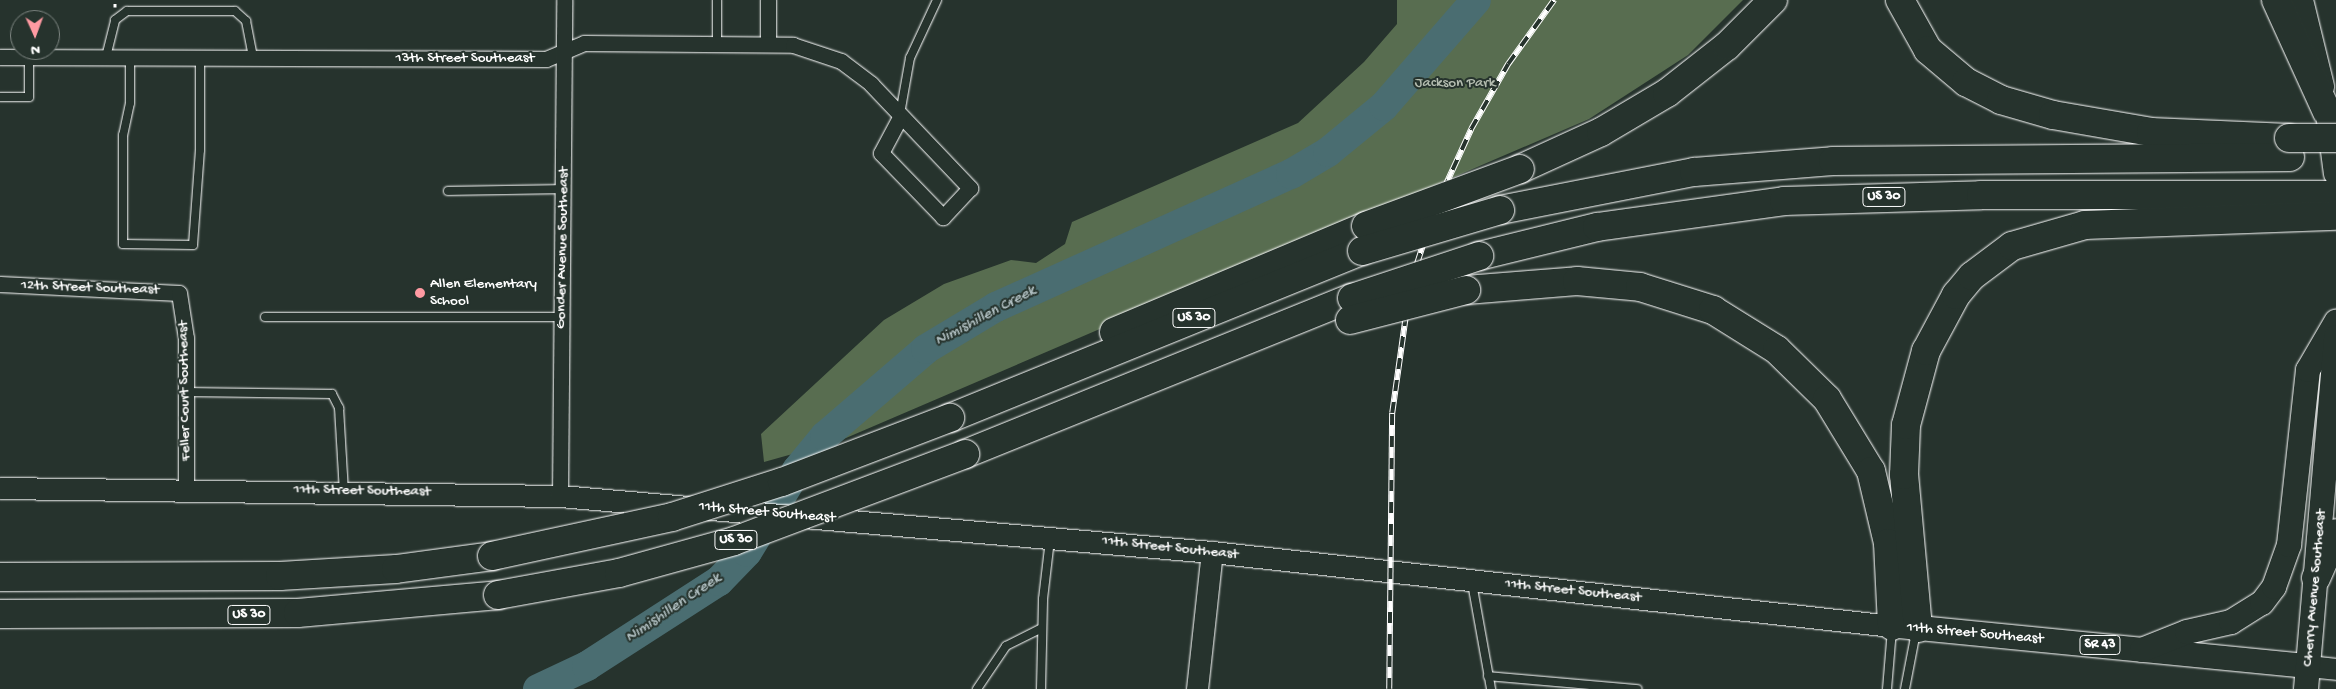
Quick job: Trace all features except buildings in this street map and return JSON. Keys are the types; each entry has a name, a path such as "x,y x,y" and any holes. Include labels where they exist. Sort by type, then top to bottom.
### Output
{"highway":[{"path":"1364,239 1601,132 1667,93 1727,46 1774,0"},
{"path":"1900,0 1928,50 1966,82 2001,100 2053,114 2151,132 2290,148 2336,138"},
{"path":"2276,0 2328,112"},
{"name":"US 30","path":"0,576 280,576 396,569 492,556 672,517 782,482 950,418 1364,239 1685,174 1833,161 2290,148 2336,157"},
{"name":"US 30","path":"0,614 298,613 498,595 619,573 725,543 1351,309 1480,256 1606,225 1784,202 1981,195 2296,206 2336,195"},
{"path":"1905,627 1904,475 1906,424 1929,344 1972,276 2012,246 2060,230 2123,222 2296,206 2336,216"},
{"path":"1351,309 1466,290 1577,281 1640,287 1713,310 1777,350 1827,398 1870,471 1888,543 1905,627"},
{"path":"2316,578 2336,533"}],"main road":[{"path":"2301,0 2328,112 2336,174"},
{"path":"2142,650 2187,632 2231,622 2262,603 2274,587 2289,545 2308,370 2336,322"},
{"name":"Cherry Avenue Southeast","path":"2307,678 2336,337"},
{"name":"11th Street Southeast","path":"1905,627 2142,650 2307,678"}],"street":[{"name":"Gonder Avenue Southeast","path":"560,496 564,189 564,0"},
{"path":"768,0 768,43"},
{"name":"13th Street Southeast","path":"60,57 546,59 584,43 768,43 818,51 841,61 871,84 899,119 970,188 943,217 881,153 899,119"},
{"name":"12th Street Southeast","path":"0,284 179,293"},
{"name":"Feller Court Southeast","path":"179,293 186,392 186,490"},
{"name":"11th Street Southeast","path":"0,488 344,491 560,496 1212,552 1905,627"},
{"path":"1197,689 1212,552"},
{"name":"11th Street Southeast","path":"2307,678 2336,669"}],"lane":[{"path":"717,0 717,43"},
{"path":"899,119 910,58 936,0"},
{"path":"106,57 115,20 127,11 236,11 246,20 253,58"},
{"path":"130,57 130,103 123,135 123,244 193,245 200,150 200,58"},
{"path":"0,97 29,97 29,60"},
{"path":"448,191 564,189"},
{"path":"265,317 562,317"},
{"path":"186,392 332,394 339,408 344,491"},
{"path":"1041,689 1042,628 1050,537"},
{"path":"1472,580 1491,689"},
{"path":"1886,689 1905,627"},
{"path":"1905,627 1905,689"},
{"path":"977,689 1006,646 1042,628"},
{"path":"1488,676 1637,689"}],"green space":[{"name":"Jackson Park","path":"1397,0 1743,0 1688,55 1589,119 839,441 764,462 761,434 884,320 944,284 1011,260 1036,263 1065,244 1072,222 1298,123 1364,62 1397,24"}],"waterway":[{"name":"Nimishillen Creek","path":"538,689 587,666 719,581 747,552 797,470 825,436 926,349 996,307 1291,174 1328,152 1384,106 1476,0"}],"railway":[{"path":"1389,689 1392,413 1410,285 1434,210 1471,129 1508,64 1554,0"}],"place":[{"name":"Allen Elementary School","path":"420,293"}]}
